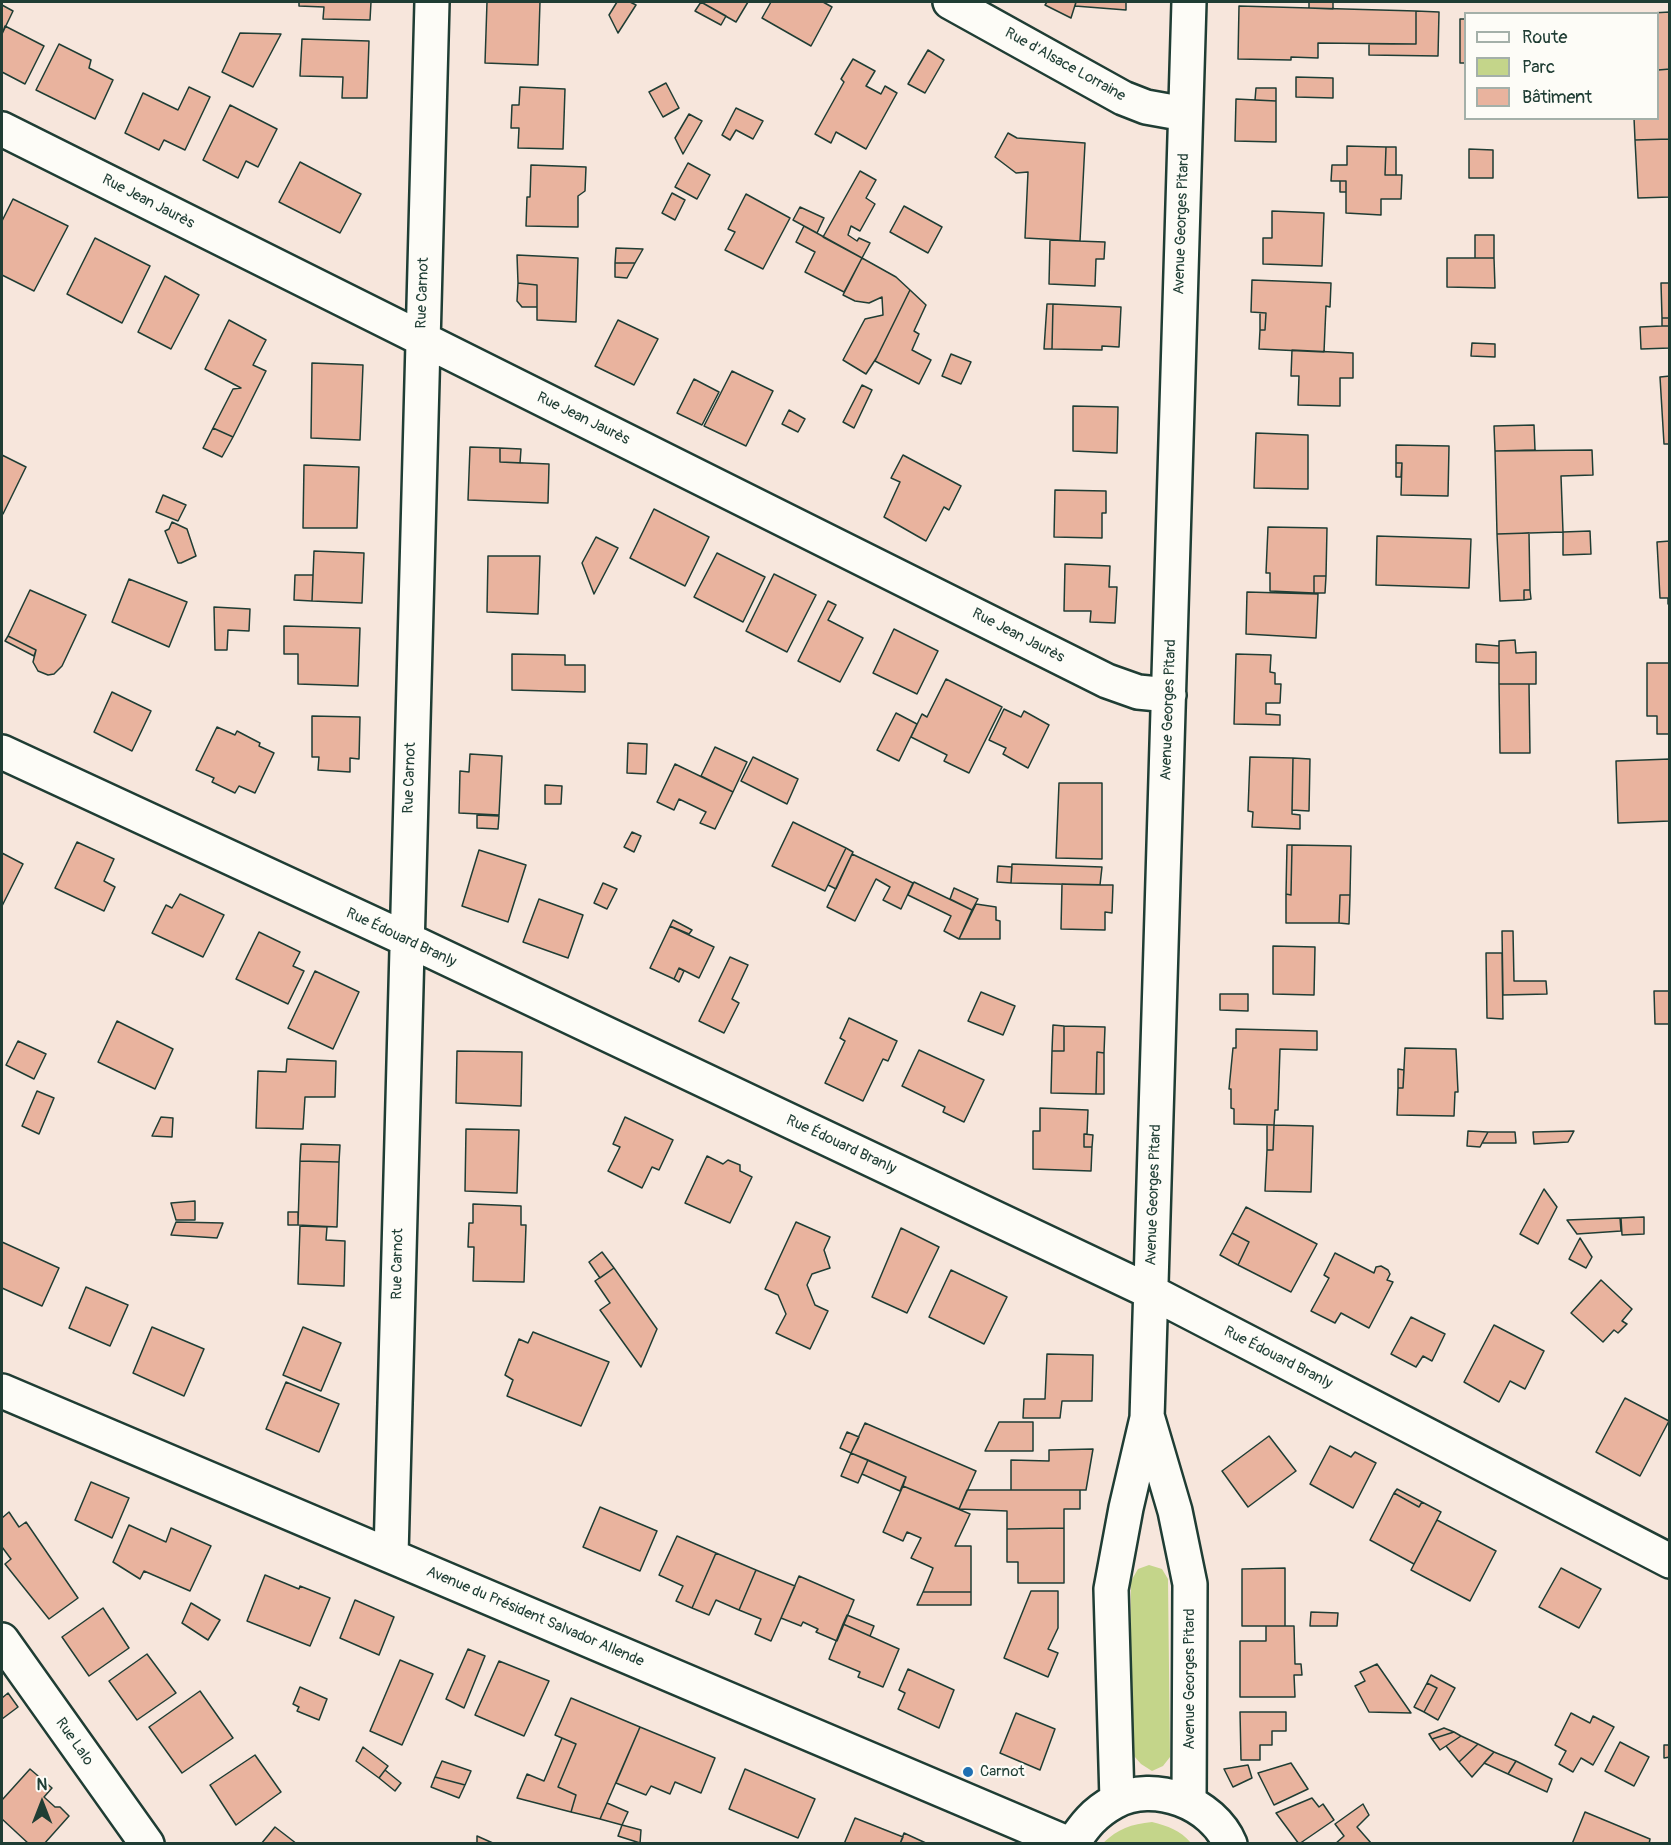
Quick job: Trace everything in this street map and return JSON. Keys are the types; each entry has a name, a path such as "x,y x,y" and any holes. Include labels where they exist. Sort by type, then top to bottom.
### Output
{"street":[{"name":"Rue Carnot","path":"391,1556 432,2"},
{"name":"Rue d'Alsace Lorraine","path":"950,2 1123,98 1146,107 1185,114"},
{"name":"Avenue Georges Pitard","path":"1117,1800 1111,1589 1126,1508 1147,1418 1189,2"},
{"name":"Rue Jean Jaurès","path":"2,129 1107,681 1138,692 1169,695"},
{"name":"Rue Édouard Branly","path":"2,752 406,939 1151,1292 1670,1561"},
{"name":"Avenue du Président Salvador Allende","path":"2,1391 1070,1844"},
{"name":"Avenue Georges Pitard","path":"1147,1418 1175,1510 1190,1584 1189,1802"},
{"name":"Rue Lalo","path":"2,1640 147,1844"},
{"path":"1070,1844 1090,1818 1117,1800 1141,1794 1166,1795 1189,1802 1211,1817 1230,1844"}],"green space":[{"path":"1149,1565 1162,1569 1168,1579 1170,1757 1163,1766 1152,1771 1134,1756 1130,1665 1131,1581 1138,1569"},
{"path":"1152,1822 1173,1829 1191,1843 1103,1843 1125,1828"}],"building":[{"path":"299,2 371,2 370,20 323,19 324,7 299,6"},
{"path":"487,2 540,2 538,65 485,63"},
{"path":"617,2 630,2 636,5 618,33 609,15"},
{"path":"701,2 726,16 721,25 695,11"},
{"path":"701,2 748,2 736,22"},
{"path":"771,2 823,2 832,7 811,46 762,18"},
{"path":"1047,2 1076,2 1071,18 1045,5"},
{"path":"1076,2 1126,2 1126,10 1075,6"},
{"path":"1309,2 1333,2 1333,9 1309,8"},
{"path":"2,5 13,11 2,34"},
{"path":"1239,6 1416,11 1416,44 1318,43 1318,58 1238,59"},
{"path":"1416,11 1439,12 1438,56 1369,55 1369,44 1416,44"},
{"path":"1670,12 1670,69 1659,70 1659,13"},
{"path":"1460,19 1464,19 1464,63 1460,63"},
{"path":"5,26 44,46 25,84 2,72 2,34"},
{"path":"240,33 281,34 253,87 222,72"},
{"path":"302,39 369,41 367,98 342,98 343,77 300,76"},
{"path":"59,44 91,60 89,68 113,80 95,119 36,90"},
{"path":"928,50 944,60 925,93 908,84"},
{"path":"853,59 875,71 866,86 881,94 885,86 897,93 866,149 836,132 831,143 815,134 844,82 841,79"},
{"path":"1670,69 1670,139 1635,140 1634,120 1659,120 1659,70"},
{"path":"1296,77 1333,78 1333,98 1296,97"},
{"path":"666,83 679,108 663,117 649,92"},
{"path":"189,87 210,97 185,150 164,140 159,150 125,133 143,93 178,110"},
{"path":"520,87 565,89 563,149 518,148 519,128 511,128 512,105 519,105"},
{"path":"1256,88 1276,88 1276,101 1255,100"},
{"path":"1236,99 1276,101 1276,142 1235,141"},
{"path":"230,105 277,129 258,167 246,161 238,178 203,160"},
{"path":"736,108 763,121 753,139 736,130 730,140 722,135"},
{"path":"689,114 702,121 683,154 675,138"},
{"path":"1008,133 1017,138 1085,143 1080,241 1025,238 1028,172 1016,173 995,157"},
{"path":"1670,139 1670,197 1638,198 1635,140"},
{"path":"1347,146 1386,147 1385,175 1402,175 1401,199 1381,199 1381,215 1346,213 1346,181 1331,181 1332,165 1347,165"},
{"path":"1386,147 1396,147 1396,175 1385,175"},
{"path":"1469,149 1493,150 1493,178 1469,178"},
{"path":"300,162 361,194 340,233 279,202"},
{"path":"688,163 710,175 697,199 675,187"},
{"path":"531,165 586,167 585,191 578,196 578,227 526,226"},
{"path":"860,171 876,180 866,198 875,204 860,231 851,226 848,235 857,241 859,238 870,243 862,258 823,237"},
{"path":"1340,181 1346,181 1346,192 1340,192"},
{"path":"672,193 685,200 675,220 662,213"},
{"path":"746,194 790,218 763,269 725,250 735,232 728,229"},
{"path":"13,199 68,226 34,291 2,275 2,221"},
{"path":"904,206 942,227 928,253 890,232"},
{"path":"800,207 824,218 817,233 793,220"},
{"path":"1272,211 1324,213 1322,266 1263,264 1263,238 1272,238"},
{"path":"804,226 862,258 844,292 805,272 815,252 796,242"},
{"path":"1475,235 1494,235 1494,258 1475,258"},
{"path":"95,238 150,266 122,323 67,294"},
{"path":"1050,240 1105,242 1104,259 1096,259 1095,286 1049,284"},
{"path":"616,248 643,249 635,263 615,263"},
{"path":"517,255 578,258 576,322 537,320 537,285 518,283"},
{"path":"862,258 896,277 910,290 877,357 866,374 843,360 865,319 883,315 882,297 869,303 855,301 843,295"},
{"path":"1447,258 1494,258 1495,288 1447,287"},
{"path":"615,263 635,263 627,278 615,277"},
{"path":"165,276 199,295 171,349 138,332"},
{"path":"1252,280 1331,283 1330,307 1326,306 1324,352 1259,349 1260,330 1265,330 1266,313 1251,312"},
{"path":"518,283 537,285 537,307 522,307 517,301"},
{"path":"1661,283 1670,283 1670,318 1662,318"},
{"path":"910,290 926,305 914,331 919,334 912,350 931,360 919,384 875,361"},
{"path":"1047,304 1053,304 1052,349 1044,349"},
{"path":"1053,304 1121,307 1119,347 1102,346 1102,350 1052,349"},
{"path":"1260,313 1266,313 1265,330 1260,330"},
{"path":"1662,318 1670,318 1670,326 1662,326"},
{"path":"229,320 266,340 253,365 266,371 233,437 213,428 233,389 241,388 205,369"},
{"path":"618,320 658,339 634,385 595,366"},
{"path":"1670,326 1670,348 1641,349 1640,327"},
{"path":"1472,343 1495,344 1495,357 1471,356"},
{"path":"1292,350 1353,353 1353,378 1340,378 1340,406 1298,405 1299,376 1291,376"},
{"path":"951,354 971,362 961,384 942,376"},
{"path":"312,363 363,365 360,440 311,438"},
{"path":"732,371 773,391 746,446 704,426"},
{"path":"1670,376 1670,444 1664,444 1660,377"},
{"path":"694,379 719,392 702,425 677,413"},
{"path":"862,385 872,390 854,428 843,422"},
{"path":"1073,406 1118,407 1117,453 1073,451"},
{"path":"789,410 805,419 798,432 782,424"},
{"path":"1534,425 1535,450 1495,451 1494,426"},
{"path":"213,428 233,437 222,457 203,448"},
{"path":"1256,433 1308,435 1308,489 1254,488"},
{"path":"1396,445 1449,446 1448,496 1401,495 1402,463 1396,463"},
{"path":"470,447 500,448 500,462 549,464 548,503 468,500"},
{"path":"500,448 521,449 520,463 500,462"},
{"path":"1592,450 1593,475 1561,476 1563,532 1497,534 1495,451"},
{"path":"2,455 26,467 3,514 2,513"},
{"path":"903,455 961,486 949,510 944,507 926,541 884,517 900,482 891,478"},
{"path":"1396,463 1402,463 1401,477 1396,477"},
{"path":"304,465 359,467 357,528 303,528"},
{"path":"1055,490 1106,491 1106,513 1102,513 1102,538 1054,537"},
{"path":"163,495 186,505 178,521 156,512"},
{"path":"654,509 709,537 685,586 630,558"},
{"path":"172,522 187,529 196,556 181,563 178,563 165,531 169,529"},
{"path":"1268,527 1327,528 1326,576 1314,576 1314,593 1270,591 1270,573 1266,573"},
{"path":"1590,531 1591,554 1563,555 1563,532"},
{"path":"1529,533 1530,590 1524,590 1524,600 1500,601 1497,534"},
{"path":"1377,536 1471,539 1469,588 1376,585"},
{"path":"596,537 618,548 594,594 582,563"},
{"path":"1670,541 1670,604 1668,604 1668,598 1660,598 1657,542"},
{"path":"314,551 364,553 362,603 312,601"},
{"path":"717,553 765,577 743,622 694,597"},
{"path":"488,556 540,556 538,614 487,612"},
{"path":"1065,564 1110,566 1109,587 1117,587 1115,623 1090,622 1091,611 1064,611"},
{"path":"774,574 816,595 787,652 746,631"},
{"path":"295,575 313,575 312,601 294,600"},
{"path":"1314,576 1326,576 1325,593 1314,593"},
{"path":"129,579 187,602 169,647 112,622"},
{"path":"30,590 86,615 62,666 54,674 48,675 38,671 33,662 36,650 8,636"},
{"path":"1524,590 1530,590 1531,599 1524,600"},
{"path":"1247,592 1318,594 1316,638 1246,634"},
{"path":"828,601 836,605 828,620 863,638 840,682 798,661"},
{"path":"214,607 250,609 249,631 228,630 227,650 215,650"},
{"path":"284,626 360,628 358,686 298,684 298,654 284,654"},
{"path":"894,629 938,651 917,694 873,673"},
{"path":"8,636 36,650 34,656 5,641"},
{"path":"1515,640 1516,653 1536,652 1536,684 1499,684 1499,641"},
{"path":"1476,644 1499,646 1499,663 1476,662"},
{"path":"512,654 565,655 565,665 585,665 585,692 512,690"},
{"path":"1236,654 1271,655 1270,672 1275,673 1275,684 1281,684 1280,703 1266,703 1266,714 1280,715 1280,725 1234,724"},
{"path":"1647,663 1670,663 1670,734 1657,734 1657,716 1647,716"},
{"path":"946,679 1002,707 969,773 944,761 947,755 911,737 922,714 927,717"},
{"path":"1499,684 1529,684 1530,753 1500,753"},
{"path":"112,692 151,711 132,751 94,732"},
{"path":"1004,709 1021,717 1024,711 1049,725 1028,768 1003,754 1006,748 989,740"},
{"path":"896,713 917,724 899,761 877,750"},
{"path":"312,716 360,717 359,759 350,758 350,772 318,770 319,757 312,757"},
{"path":"217,727 235,735 237,731 274,753 255,793 239,786 235,793 212,782 214,778 196,770"},
{"path":"628,743 647,744 646,774 627,773"},
{"path":"715,747 747,762 733,792 701,776"},
{"path":"470,754 502,756 499,815 459,813 460,771 469,772"},
{"path":"753,757 798,779 787,804 741,781"},
{"path":"1250,757 1293,758 1292,814 1300,815 1300,829 1252,827 1253,812 1248,811"},
{"path":"1293,758 1310,759 1309,811 1292,810"},
{"path":"1670,759 1670,821 1618,823 1616,761"},
{"path":"675,764 733,792 715,829 700,823 706,812 679,799 674,810 657,802"},
{"path":"1059,783 1102,783 1102,859 1056,858"},
{"path":"545,785 562,786 561,804 545,804"},
{"path":"477,815 499,816 498,829 477,828"},
{"path":"793,822 846,848 825,891 772,866"},
{"path":"632,832 641,836 634,852 624,847"},
{"path":"77,842 114,859 104,881 115,887 104,911 55,888"},
{"path":"1287,845 1292,845 1291,895 1286,894"},
{"path":"1292,845 1351,846 1350,895 1340,895 1339,923 1286,923 1286,894 1291,895"},
{"path":"846,848 853,852 836,889 828,885"},
{"path":"479,850 526,865 508,922 462,906"},
{"path":"2,853 23,864 2,906"},
{"path":"852,854 913,883 901,909 883,900 890,887 876,879 855,921 827,907"},
{"path":"1012,864 1102,867 1100,885 1011,883"},
{"path":"998,866 1012,867 1011,883 997,882"},
{"path":"914,882 972,910 959,939 944,931 951,916 908,895"},
{"path":"603,883 617,889 607,909 594,903"},
{"path":"1062,884 1113,885 1112,913 1105,912 1105,930 1061,929"},
{"path":"954,888 978,899 972,910 950,899"},
{"path":"180,894 224,915 203,957 152,933 166,905 172,908"},
{"path":"1340,895 1350,895 1349,924 1339,923"},
{"path":"539,899 583,915 568,958 523,942"},
{"path":"976,904 996,907 996,920 1000,921 1000,939 959,939"},
{"path":"673,920 692,930 689,934 670,926"},
{"path":"670,926 714,947 699,978 679,968 674,979 650,968"},
{"path":"1502,931 1513,931 1514,981 1546,981 1547,994 1503,995"},
{"path":"259,932 300,952 293,966 304,971 288,1004 236,979"},
{"path":"1273,946 1315,947 1314,995 1273,994"},
{"path":"1486,953 1502,953 1503,1019 1487,1018"},
{"path":"730,957 748,965 732,999 739,1003 724,1033 699,1021"},
{"path":"679,968 684,971 679,982 674,979"},
{"path":"315,971 359,992 333,1049 288,1028"},
{"path":"1654,991 1670,991 1670,1024 1655,1024"},
{"path":"981,992 1015,1006 1003,1035 968,1021"},
{"path":"1220,994 1248,994 1248,1011 1220,1010"},
{"path":"849,1018 897,1041 888,1061 883,1059 863,1101 825,1083 845,1041 840,1038"},
{"path":"117,1021 173,1049 155,1089 98,1062"},
{"path":"1053,1025 1064,1026 1064,1051 1052,1051"},
{"path":"1064,1026 1105,1027 1104,1053 1097,1052 1096,1094 1051,1093 1052,1051 1064,1051"},
{"path":"1236,1029 1317,1031 1317,1050 1280,1049 1278,1110 1275,1110 1274,1125 1234,1124 1234,1109 1231,1108 1231,1089 1229,1089 1233,1048 1236,1048"},
{"path":"18,1041 46,1054 34,1079 6,1065"},
{"path":"1405,1048 1456,1049 1458,1092 1455,1092 1454,1116 1397,1115 1398,1088 1403,1088"},
{"path":"919,1050 984,1080 964,1122 943,1112 945,1107 902,1086"},
{"path":"457,1051 522,1052 521,1106 456,1103"},
{"path":"1097,1052 1104,1053 1104,1094 1096,1094"},
{"path":"287,1059 336,1061 335,1097 305,1097 303,1129 256,1128 258,1071 286,1072"},
{"path":"1398,1069 1404,1070 1403,1088 1398,1088"},
{"path":"37,1091 54,1098 39,1134 22,1126"},
{"path":"1040,1108 1088,1110 1084,1147 1092,1147 1091,1171 1033,1169 1033,1131 1040,1131"},
{"path":"161,1117 173,1118 172,1137 152,1136"},
{"path":"625,1117 673,1140 659,1170 652,1167 642,1188 608,1171 620,1147 613,1144"},
{"path":"1267,1125 1274,1125 1273,1150 1267,1150"},
{"path":"1274,1125 1313,1126 1311,1192 1265,1191 1267,1150 1273,1150"},
{"path":"466,1129 519,1130 517,1193 465,1191"},
{"path":"1468,1131 1488,1132 1480,1147 1467,1146"},
{"path":"1574,1131 1568,1142 1534,1144 1533,1132"},
{"path":"1488,1132 1515,1132 1516,1143 1482,1143"},
{"path":"1084,1134 1093,1135 1092,1147 1084,1147"},
{"path":"301,1144 340,1145 339,1162 300,1161"},
{"path":"707,1156 723,1164 728,1160 740,1165 740,1171 752,1177 730,1223 685,1203"},
{"path":"300,1161 339,1162 337,1227 298,1225"},
{"path":"1544,1189 1557,1207 1538,1244 1520,1234"},
{"path":"195,1201 195,1220 176,1220 171,1203"},
{"path":"473,1204 521,1206 521,1225 526,1225 524,1282 473,1281 474,1247 468,1247 469,1223 473,1223"},
{"path":"1246,1207 1317,1244 1291,1292 1238,1265 1249,1242 1232,1233"},
{"path":"288,1212 298,1212 298,1225 288,1225"},
{"path":"1644,1217 1644,1234 1622,1235 1621,1218"},
{"path":"1620,1218 1621,1231 1577,1234 1567,1220"},
{"path":"176,1222 223,1223 217,1238 171,1235"},
{"path":"796,1222 830,1237 824,1250 830,1268 812,1274 807,1285 815,1305 828,1311 810,1349 776,1333 786,1314 778,1295 765,1289"},
{"path":"300,1226 327,1227 326,1240 345,1241 344,1286 298,1284"},
{"path":"901,1228 939,1247 907,1313 872,1297"},
{"path":"1232,1233 1249,1242 1238,1265 1220,1255"},
{"path":"1580,1238 1592,1257 1586,1268 1569,1259"},
{"path":"2,1242 59,1268 42,1306 2,1288"},
{"path":"602,1252 614,1268 600,1278 589,1262"},
{"path":"1335,1253 1374,1273 1376,1267 1381,1266 1390,1274 1387,1280 1393,1282 1369,1328 1341,1313 1335,1323 1311,1311 1329,1278 1324,1275"},
{"path":"614,1268 657,1329 641,1367 600,1310 610,1303 595,1281"},
{"path":"951,1270 1007,1297 984,1344 929,1317"},
{"path":"1601,1280 1632,1309 1622,1321 1627,1324 1618,1333 1614,1330 1603,1342 1571,1313"},
{"path":"86,1287 128,1305 110,1346 69,1328"},
{"path":"1411,1317 1445,1334 1432,1361 1423,1356 1416,1367 1391,1354"},
{"path":"1494,1325 1544,1351 1525,1389 1510,1381 1499,1402 1464,1382"},
{"path":"152,1327 204,1349 184,1396 133,1373"},
{"path":"303,1327 341,1343 321,1391 283,1375"},
{"path":"533,1332 609,1362 581,1426 507,1396 513,1380 505,1375 519,1339 528,1343"},
{"path":"1047,1354 1093,1355 1092,1401 1062,1401 1060,1418 1023,1418 1024,1399 1045,1399"},
{"path":"286,1382 339,1404 319,1452 266,1429"},
{"path":"1625,1398 1669,1421 1640,1476 1596,1452"},
{"path":"999,1422 1033,1422 1033,1451 985,1451"},
{"path":"865,1423 976,1471 959,1509 903,1486 906,1477 851,1453"},
{"path":"847,1432 859,1437 851,1453 840,1448"},
{"path":"1269,1436 1296,1471 1248,1507 1222,1471"},
{"path":"1330,1446 1351,1457 1355,1452 1376,1463 1353,1508 1310,1484"},
{"path":"1093,1449 1086,1490 1011,1490 1011,1460 1049,1461 1049,1450"},
{"path":"851,1453 868,1460 858,1483 841,1476"},
{"path":"868,1460 906,1477 900,1491 862,1474"},
{"path":"91,1482 129,1498 112,1538 75,1520"},
{"path":"903,1486 970,1514 955,1546 971,1546 971,1592 923,1592 933,1568 911,1558 921,1538 907,1532 903,1541 883,1532"},
{"path":"1397,1489 1422,1502 1419,1507 1394,1493"},
{"path":"967,1490 1080,1490 1080,1509 1064,1509 1064,1528 1007,1529 1007,1511 959,1509"},
{"path":"1394,1493 1419,1507 1422,1502 1441,1512 1414,1564 1370,1540"},
{"path":"600,1507 657,1531 640,1571 583,1547"},
{"path":"9,1512 19,1527 26,1522 78,1598 49,1619 5,1564 11,1559 2,1547 2,1518"},
{"path":"1437,1520 1496,1551 1470,1601 1411,1570"},
{"path":"129,1525 166,1542 171,1528 211,1546 190,1591 144,1571 140,1579 113,1562"},
{"path":"1064,1528 1064,1583 1018,1583 1018,1562 1007,1562 1007,1529"},
{"path":"677,1536 716,1553 692,1608 676,1601 683,1586 659,1575"},
{"path":"716,1553 756,1570 739,1610 716,1600 709,1615 692,1608"},
{"path":"1285,1568 1285,1626 1242,1626 1242,1569"},
{"path":"1561,1568 1601,1589 1579,1628 1539,1607"},
{"path":"756,1570 795,1586 771,1641 755,1634 761,1619 739,1610"},
{"path":"265,1575 299,1589 300,1586 330,1598 310,1646 247,1621"},
{"path":"799,1576 854,1600 837,1641 816,1632 818,1629 803,1622 801,1626 781,1618"},
{"path":"1031,1591 1058,1591 1058,1628 1048,1649 1058,1653 1048,1677 1004,1658"},
{"path":"923,1592 971,1592 971,1605 917,1605"},
{"path":"355,1600 394,1617 379,1655 340,1638"},
{"path":"191,1603 220,1620 208,1640 182,1623"},
{"path":"103,1608 129,1648 89,1676 62,1637"},
{"path":"1311,1612 1338,1613 1337,1626 1310,1626"},
{"path":"847,1615 874,1626 870,1636 843,1624"},
{"path":"843,1624 899,1649 883,1687 858,1677 860,1672 829,1659"},
{"path":"1266,1626 1294,1626 1295,1664 1301,1664 1302,1675 1294,1675 1295,1697 1240,1697 1240,1641 1266,1641"},
{"path":"468,1649 485,1656 464,1708 446,1699"},
{"path":"147,1654 176,1693 137,1720 109,1681"},
{"path":"400,1660 433,1674 402,1745 370,1731"},
{"path":"499,1661 549,1681 524,1736 475,1715"},
{"path":"1377,1664 1411,1713 1369,1712 1355,1686 1365,1681 1360,1672"},
{"path":"908,1669 954,1690 939,1728 898,1709 905,1693 899,1690"},
{"path":"1431,1675 1455,1688 1438,1720 1424,1712 1437,1688 1427,1683"},
{"path":"1427,1683 1437,1688 1424,1712 1414,1707"},
{"path":"300,1687 327,1699 319,1720 297,1711 299,1707 293,1704"},
{"path":"200,1691 233,1738 182,1773 149,1727"},
{"path":"8,1693 18,1707 2,1719 2,1698"},
{"path":"571,1698 640,1727 600,1819 571,1812 576,1795 558,1787 576,1744 555,1735"},
{"path":"1240,1712 1286,1712 1286,1731 1272,1731 1272,1745 1260,1745 1260,1760 1241,1760"},
{"path":"1016,1713 1055,1729 1040,1770 1000,1753"},
{"path":"1571,1713 1590,1723 1593,1716 1614,1727 1593,1765 1581,1758 1573,1772 1559,1764 1566,1751 1555,1745"},
{"path":"640,1727 715,1758 701,1793 675,1782 670,1794 651,1786 646,1795 616,1783"},
{"path":"1444,1728 1454,1732 1432,1739 1429,1734"},
{"path":"1454,1732 1461,1736 1440,1750 1432,1739"},
{"path":"1461,1736 1478,1744 1459,1762 1446,1746"},
{"path":"562,1738 576,1744 558,1787 576,1795 571,1812 517,1798 527,1774 544,1781"},
{"path":"1620,1742 1649,1757 1634,1786 1605,1771"},
{"path":"1478,1744 1494,1752 1472,1777 1459,1762"},
{"path":"1664,1745 1670,1745 1670,1757 1664,1758"},
{"path":"363,1747 388,1766 379,1778 356,1761"},
{"path":"1494,1752 1516,1761 1508,1774 1484,1763"},
{"path":"255,1755 281,1792 236,1825 210,1785"},
{"path":"442,1761 471,1771 465,1785 435,1777"},
{"path":"1516,1761 1552,1779 1547,1792 1508,1774"},
{"path":"1291,1763 1308,1789 1274,1805 1258,1773"},
{"path":"1248,1765 1252,1778 1233,1787 1224,1769"},
{"path":"30,1769 52,1788 44,1797 69,1816 44,1844 29,1844 2,1819 2,1800"},
{"path":"745,1769 815,1799 798,1838 729,1809"},
{"path":"385,1770 401,1783 395,1791 379,1778"},
{"path":"435,1777 465,1785 459,1798 431,1787"},
{"path":"1312,1798 1319,1807 1323,1804 1334,1820 1299,1844 1276,1813"},
{"path":"607,1803 628,1812 622,1825 600,1819"},
{"path":"1363,1804 1369,1815 1357,1827 1371,1843 1335,1844 1344,1836 1335,1824"},
{"path":"1585,1812 1650,1839 1649,1844 1572,1844"},
{"path":"855,1818 903,1837 900,1844 844,1844"},
{"path":"622,1825 641,1830 640,1843 618,1836"},
{"path":"275,1827 297,1844 261,1844"},
{"path":"904,1833 928,1844 900,1844"},
{"path":"477,1836 495,1844 477,1844"}],"place":[{"name":"Carnot","path":"968,1772"}]}
